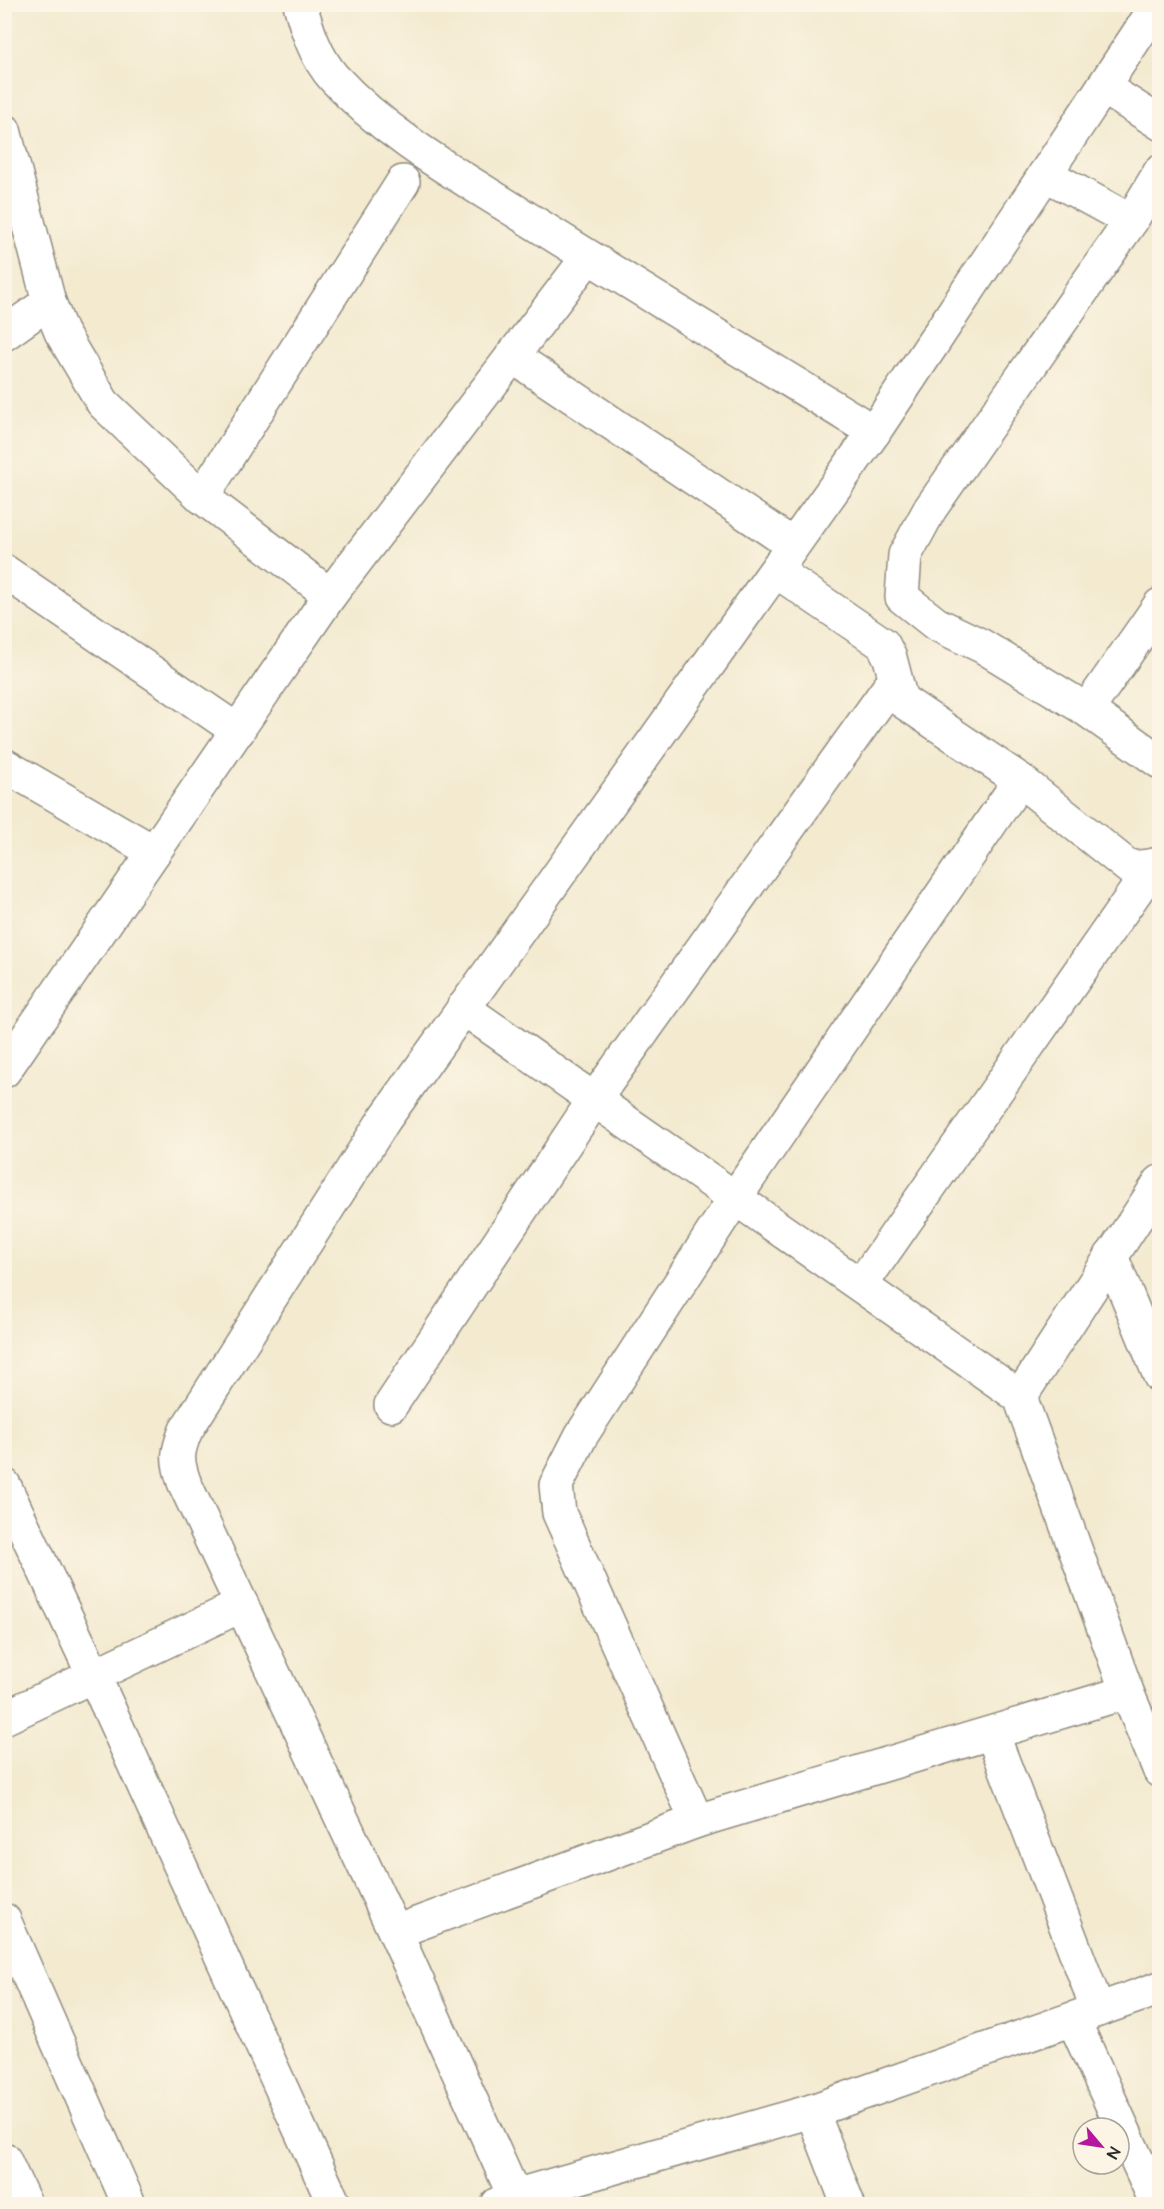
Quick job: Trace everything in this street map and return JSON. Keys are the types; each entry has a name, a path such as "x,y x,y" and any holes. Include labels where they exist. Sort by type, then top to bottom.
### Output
{"street":[{"path":"300,4 309,36 333,76 410,144 588,257 874,432"},
{"path":"1158,4 874,432 384,1120 186,1430 178,1450 178,1465 395,1932 510,2202 812,2111 1160,1988"},
{"path":"1103,87 1160,123"},
{"path":"4,130 49,302 61,332 103,403 202,497 330,595"},
{"path":"1160,172 1131,221 930,509 905,555 902,597 936,624 981,646 1087,710 1160,762"},
{"path":"1045,174 1131,221"},
{"path":"202,497 403,182"},
{"path":"4,1071 330,595 588,257"},
{"path":"4,334 49,302"},
{"path":"512,356 784,558 883,644 890,658 901,700 1020,780 1130,868 1157,865"},
{"path":"4,571 238,731"},
{"path":"1087,710 1160,605"},
{"path":"392,1405 594,1100 895,679"},
{"path":"4,765 154,852"},
{"path":"697,1821 559,1513 556,1485 581,1436 735,1198 1020,780"},
{"path":"861,1284 1157,865"},
{"path":"463,1008 1020,1397 1127,1692 1160,1771"},
{"path":"1020,1397 1160,1182"},
{"path":"1111,1256 1160,1377"},
{"path":"4,1485 94,1676 333,2205"},
{"path":"4,1718 242,1605"},
{"path":"395,1932 697,1821 1127,1692"},
{"path":"992,1733 1086,2014 1157,2205"},
{"path":"4,1920 129,2205"},
{"path":"812,2111 848,2205"},
{"path":"4,2158 25,2205"}]}
